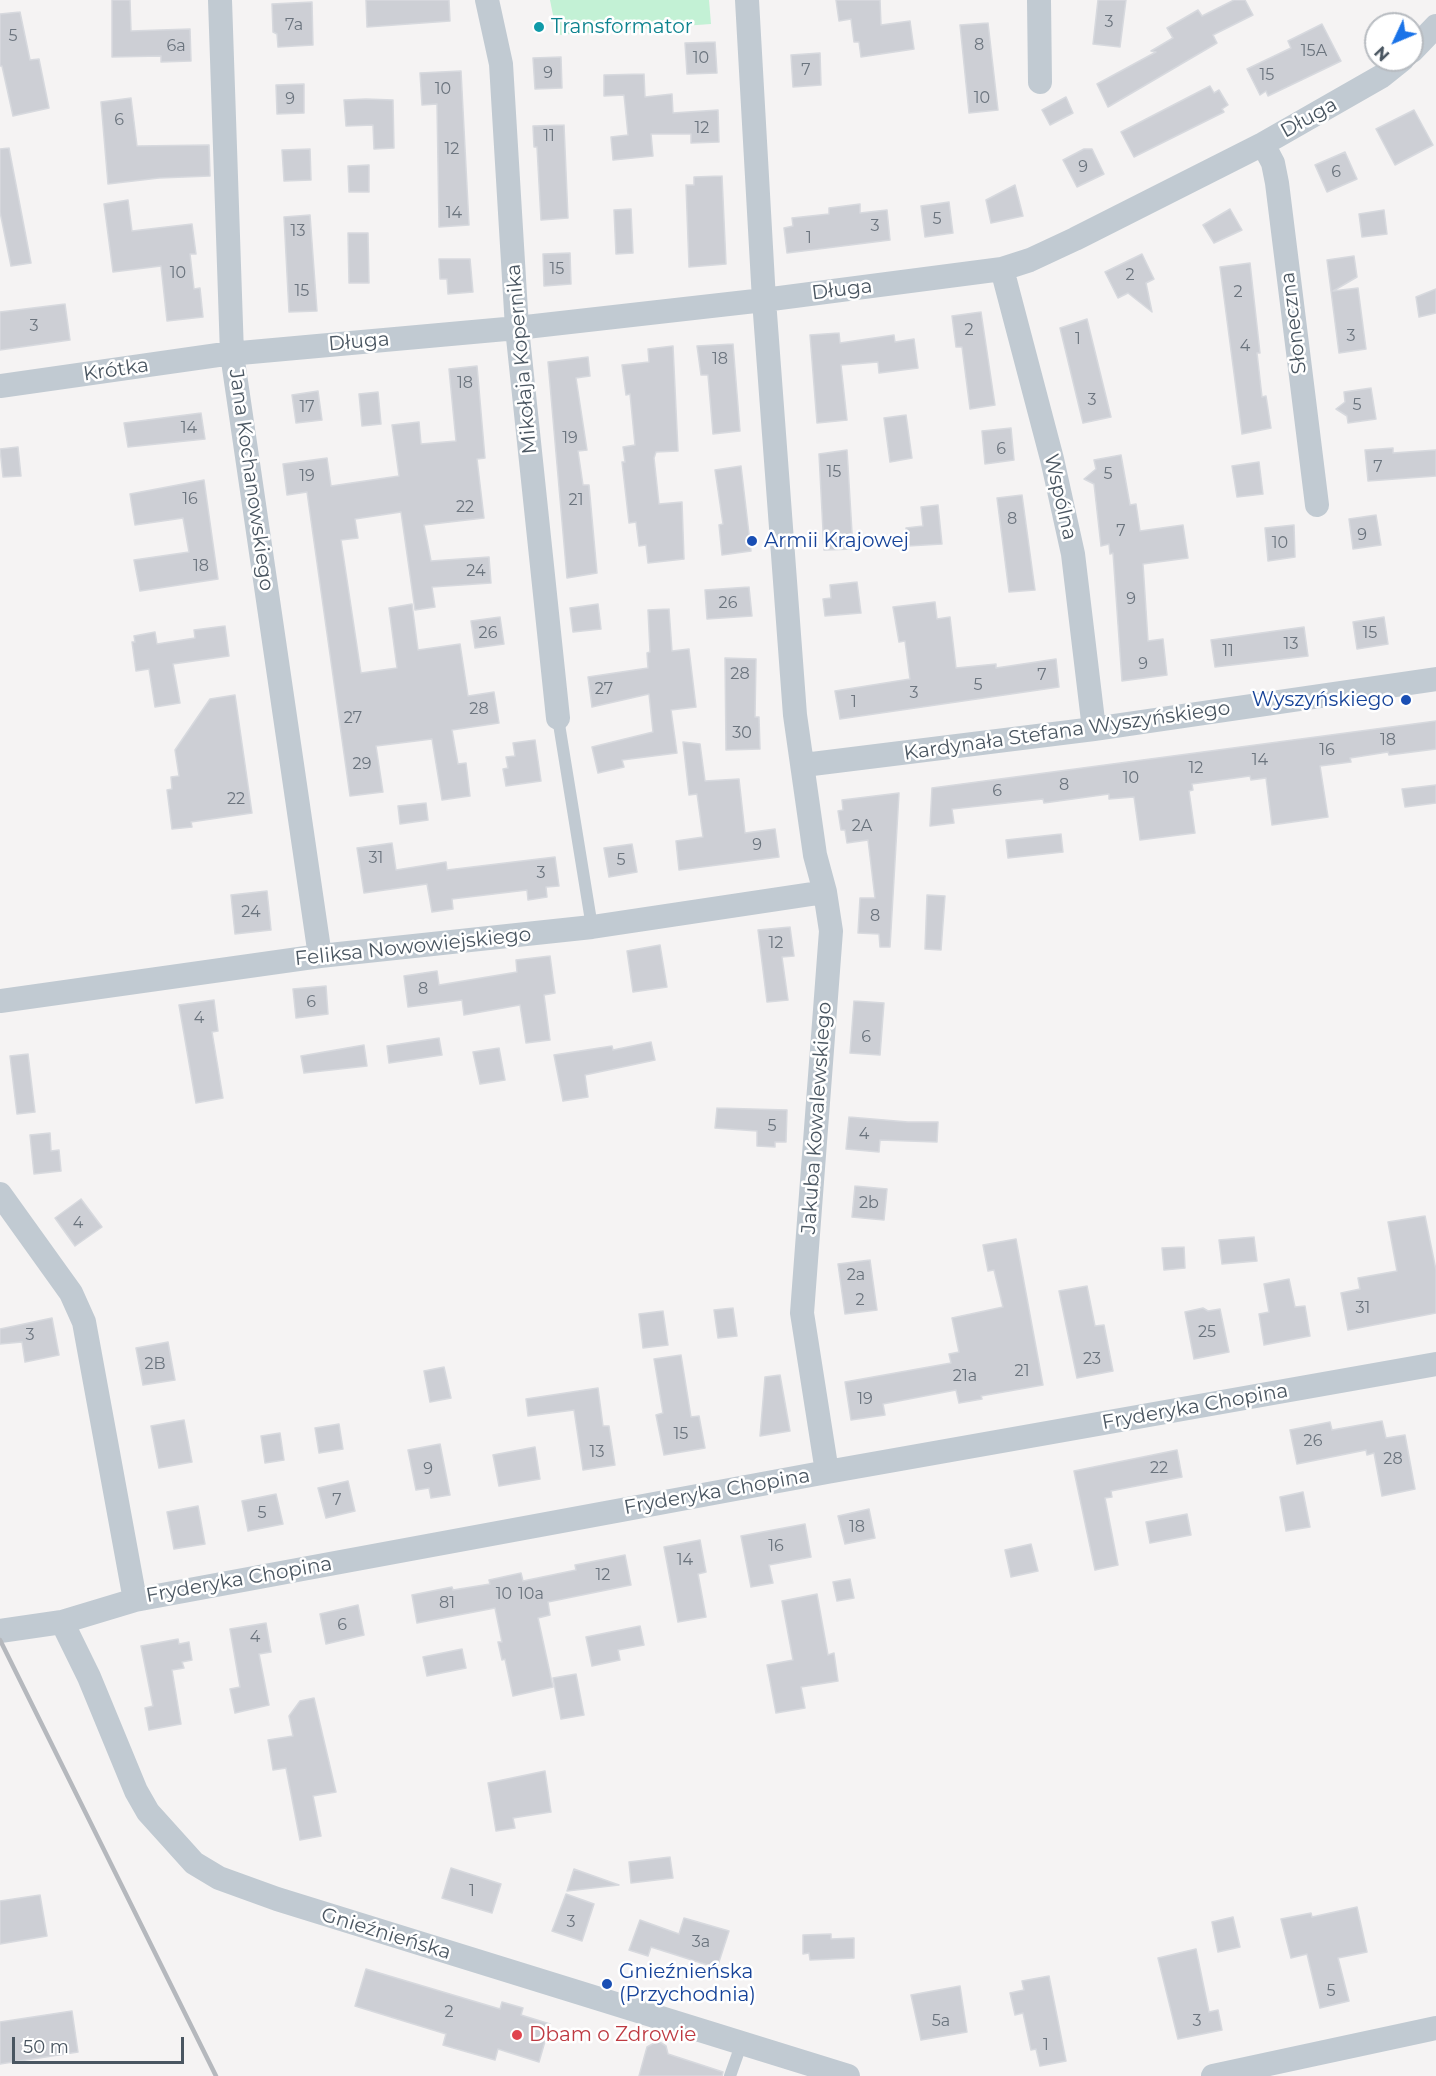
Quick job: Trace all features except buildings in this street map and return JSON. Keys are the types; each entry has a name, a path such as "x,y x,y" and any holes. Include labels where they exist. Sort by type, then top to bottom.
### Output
{"street":[{"name":"Jana Kochanowskiego","path":"220,0 232,354 320,956"},
{"name":"Mikołaja Kopernika","path":"487,0 501,64 517,328 558,718"},
{"path":"747,0 764,300 795,715 804,765"},
{"path":"1039,0 1040,82"},
{"path":"1424,38 1436,26"},
{"name":"Długa","path":"232,354 517,328 764,300 1002,269 1030,260 1075,239 1263,144 1387,72"},
{"name":"Słoneczna","path":"1263,144 1272,163 1277,183 1317,505"},
{"name":"Wspólna","path":"1002,269 1052,459 1073,554 1094,729"},
{"name":"Krótka","path":"0,386 232,354"},
{"name":"Kardynała Stefana Wyszyńskiego","path":"804,765 1094,729 1436,679"},
{"name":"Jakuba Kowalewskiego","path":"804,765 815,855 825,892 831,930 802,1314 827,1472"},
{"name":"Feliksa Nowowiejskiego","path":"0,1001 320,956 592,927 825,892"},
{"path":"0,1194 71,1293 84,1322 135,1600"},
{"name":"Fryderyka Chopina","path":"0,1631 62,1622 135,1600 827,1472 1436,1364"},
{"name":"Gnieźnieńska","path":"62,1622 89,1677 136,1791 160,1829 194,1863 239,1887 741,2045 848,2076"},
{"path":"1213,2076 1436,2028"}],"lane":[{"path":"558,718 592,927"},
{"path":"730,2076 741,2045"}],"green space":[{"path":"550,0 709,0 711,24 557,35"}],"railway":[{"path":"0,1640 216,2076"}],"place":[{"name":"Transformator","path":"539,27"},
{"name":"Armii Krajowej","path":"752,541"},
{"name":"Wyszyńskiego","path":"1406,700"},
{"name":"Gnieźnieńska (Przychodnia)","path":"607,1984"},
{"name":"Dbam o Zdrowie","path":"517,2035"}]}
